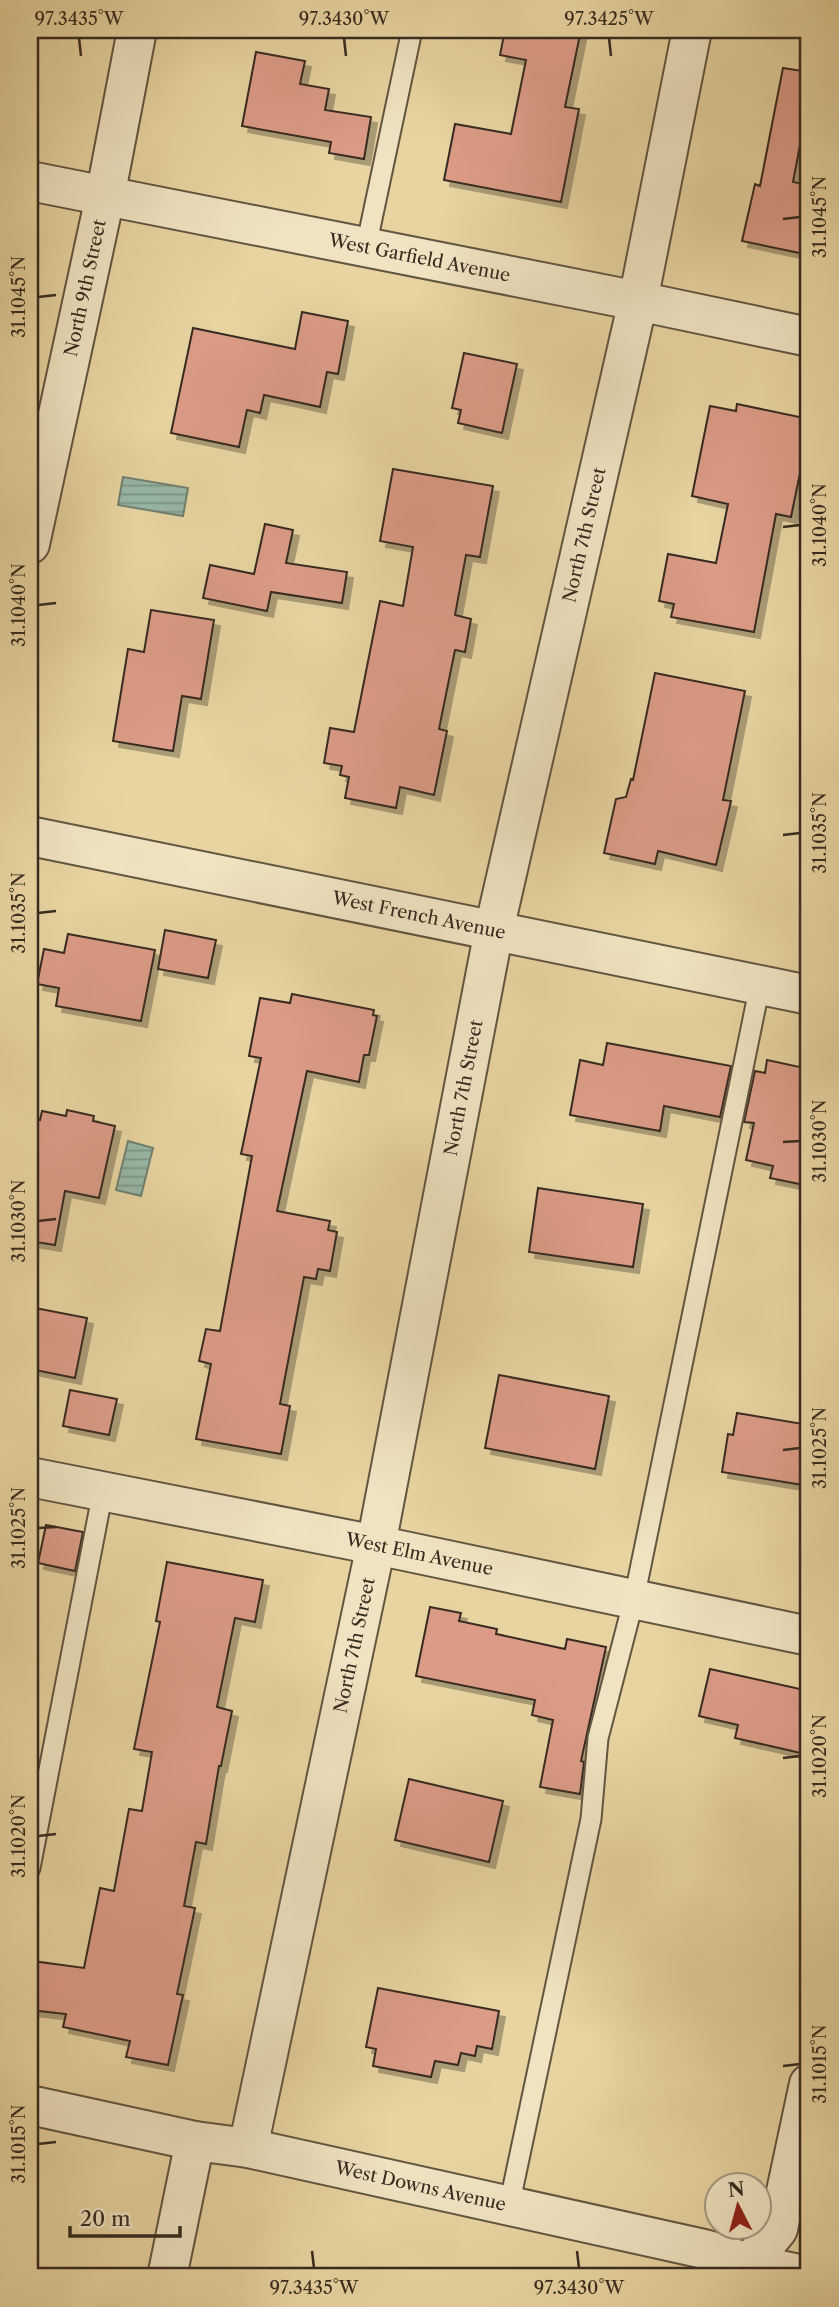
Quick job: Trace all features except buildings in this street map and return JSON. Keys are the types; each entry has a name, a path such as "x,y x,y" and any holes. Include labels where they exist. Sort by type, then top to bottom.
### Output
{"street":[{"name":"North 9th Street","path":"30,544 105,197 137,30"},
{"name":"North 7th Street","path":"248,2148 376,1545 494,930 638,301 692,30"},
{"name":"West Garfield Avenue","path":"30,181 809,337"},
{"name":"West French Avenue","path":"30,836 809,995"},
{"name":"West Elm Avenue","path":"30,1477 376,1545 809,1636"},
{"path":"745,2270 778,2229 809,2084"},
{"name":"West Downs Avenue","path":"30,2105 195,2141 248,2148 704,2249 745,2270 809,2276"},
{"path":"167,2277 195,2141"}],"lane":[{"path":"366,247 412,30"},
{"path":"509,2206 591,1819 598,1738 634,1599 760,985"},
{"path":"30,1868 103,1491"}],"shaded area":[{"path":"123,477 188,488 183,516 118,505"},
{"path":"128,1141 153,1148 141,1196 116,1190"}]}
